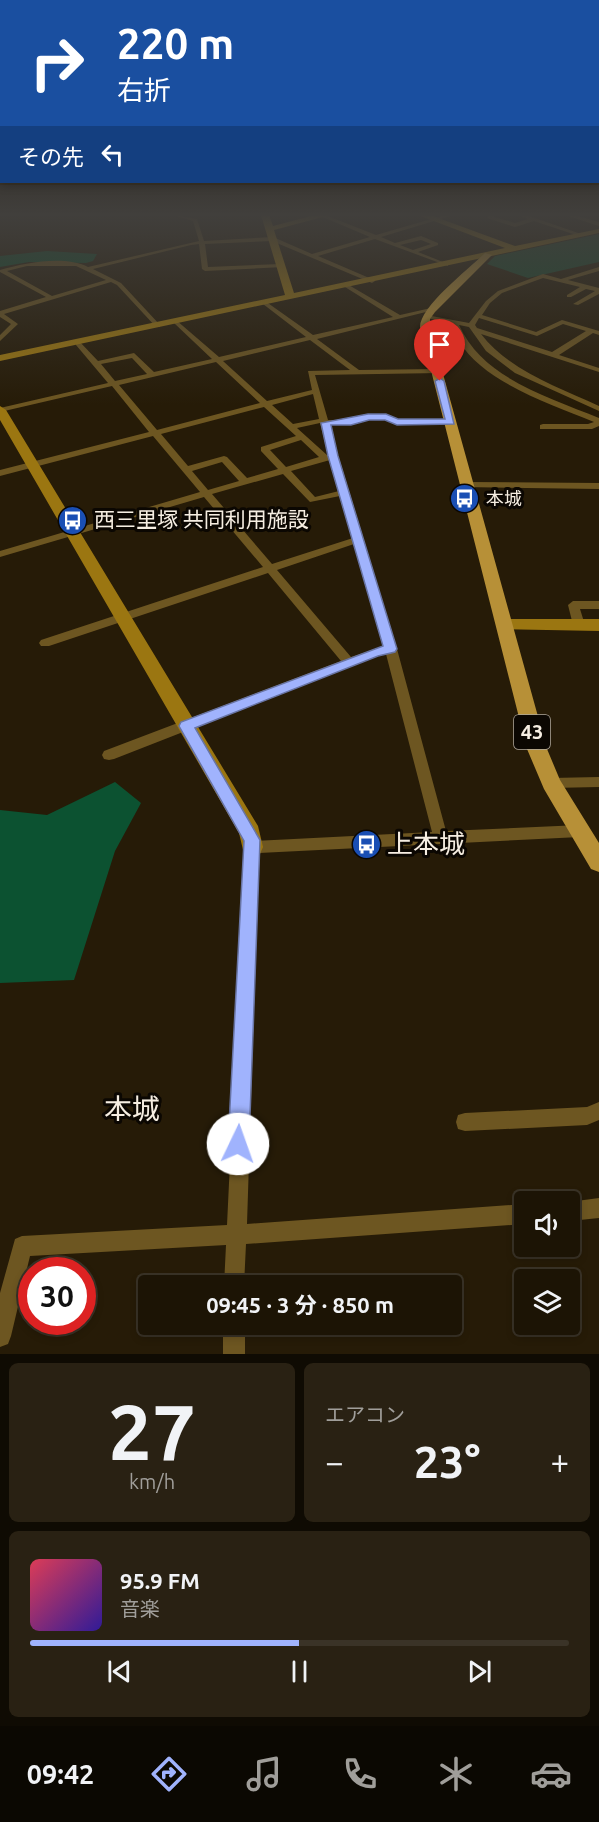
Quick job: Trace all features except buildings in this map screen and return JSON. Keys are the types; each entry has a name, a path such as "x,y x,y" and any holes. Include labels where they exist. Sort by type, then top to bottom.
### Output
{"main road":[{"path":"428,313 464,278"},
{"name":"43","path":"428,313 425,327 537,749 551,783 599,862"}],"street":[{"path":"13,278 52,298"},
{"path":"108,278 158,326"},
{"path":"285,278 291,298"},
{"path":"368,278 372,280"},
{"path":"0,358 381,278"},
{"path":"473,328 488,302 509,287 536,278"},
{"path":"554,278 599,290"},
{"path":"563,280 569,278"},
{"path":"0,314 112,280"},
{"path":"347,286 398,317"},
{"path":"569,296 586,286"},
{"path":"576,304 599,290"},
{"path":"265,303 356,371"},
{"path":"234,1275 252,847 250,832 0,410 398,317 428,313 595,369 599,362"},
{"path":"0,314 15,324 0,339"},
{"path":"479,316 537,334 562,322 595,332"},
{"path":"176,322 303,438 329,457"},
{"path":"454,322 457,334 468,350 496,372 599,422"},
{"path":"473,328 489,349 518,370 599,409"},
{"path":"553,355 595,332"},
{"path":"79,343 349,662"},
{"path":"96,363 134,355 152,374"},
{"path":"437,371 311,373 325,421 329,457 345,492 359,539 441,838"},
{"path":"0,473 316,391"},
{"path":"292,427 325,421 351,422 368,417 386,417 397,422 450,422"},
{"path":"543,427 589,427 599,422"},
{"path":"303,438 264,448 313,500 345,492"},
{"path":"0,554 329,457"},
{"path":"188,469 224,459 245,482"},
{"path":"466,485 599,486"},
{"path":"45,642 359,539"},
{"path":"579,625 573,605 599,605"},
{"path":"504,625 599,625"},
{"path":"109,755 349,662 391,649"},
{"path":"551,783 599,782"},
{"path":"252,847 580,831"},
{"path":"465,1122 587,1116 599,1111"},
{"path":"580,1209 599,1208"},
{"path":"0,1336 22,1246 234,1235 514,1215"},
{"path":"234,1335 234,1354"}],"green space":[{"path":"115,782 141,803 115,851 74,980 0,983 0,810 47,815"}],"place":[{"name":"本城","path":"465,499"},
{"name":"西三里塚 共同利用施設","path":"73,520"},
{"name":"上本城","path":"366,844"}],"district":[{"name":"本城","path":"132,1109"}],"route":[{"path":"238,1144 252,840 250,832 186,726 375,652 391,649 325,423 351,422 368,417 386,417 397,422 450,422 440,381"}]}
